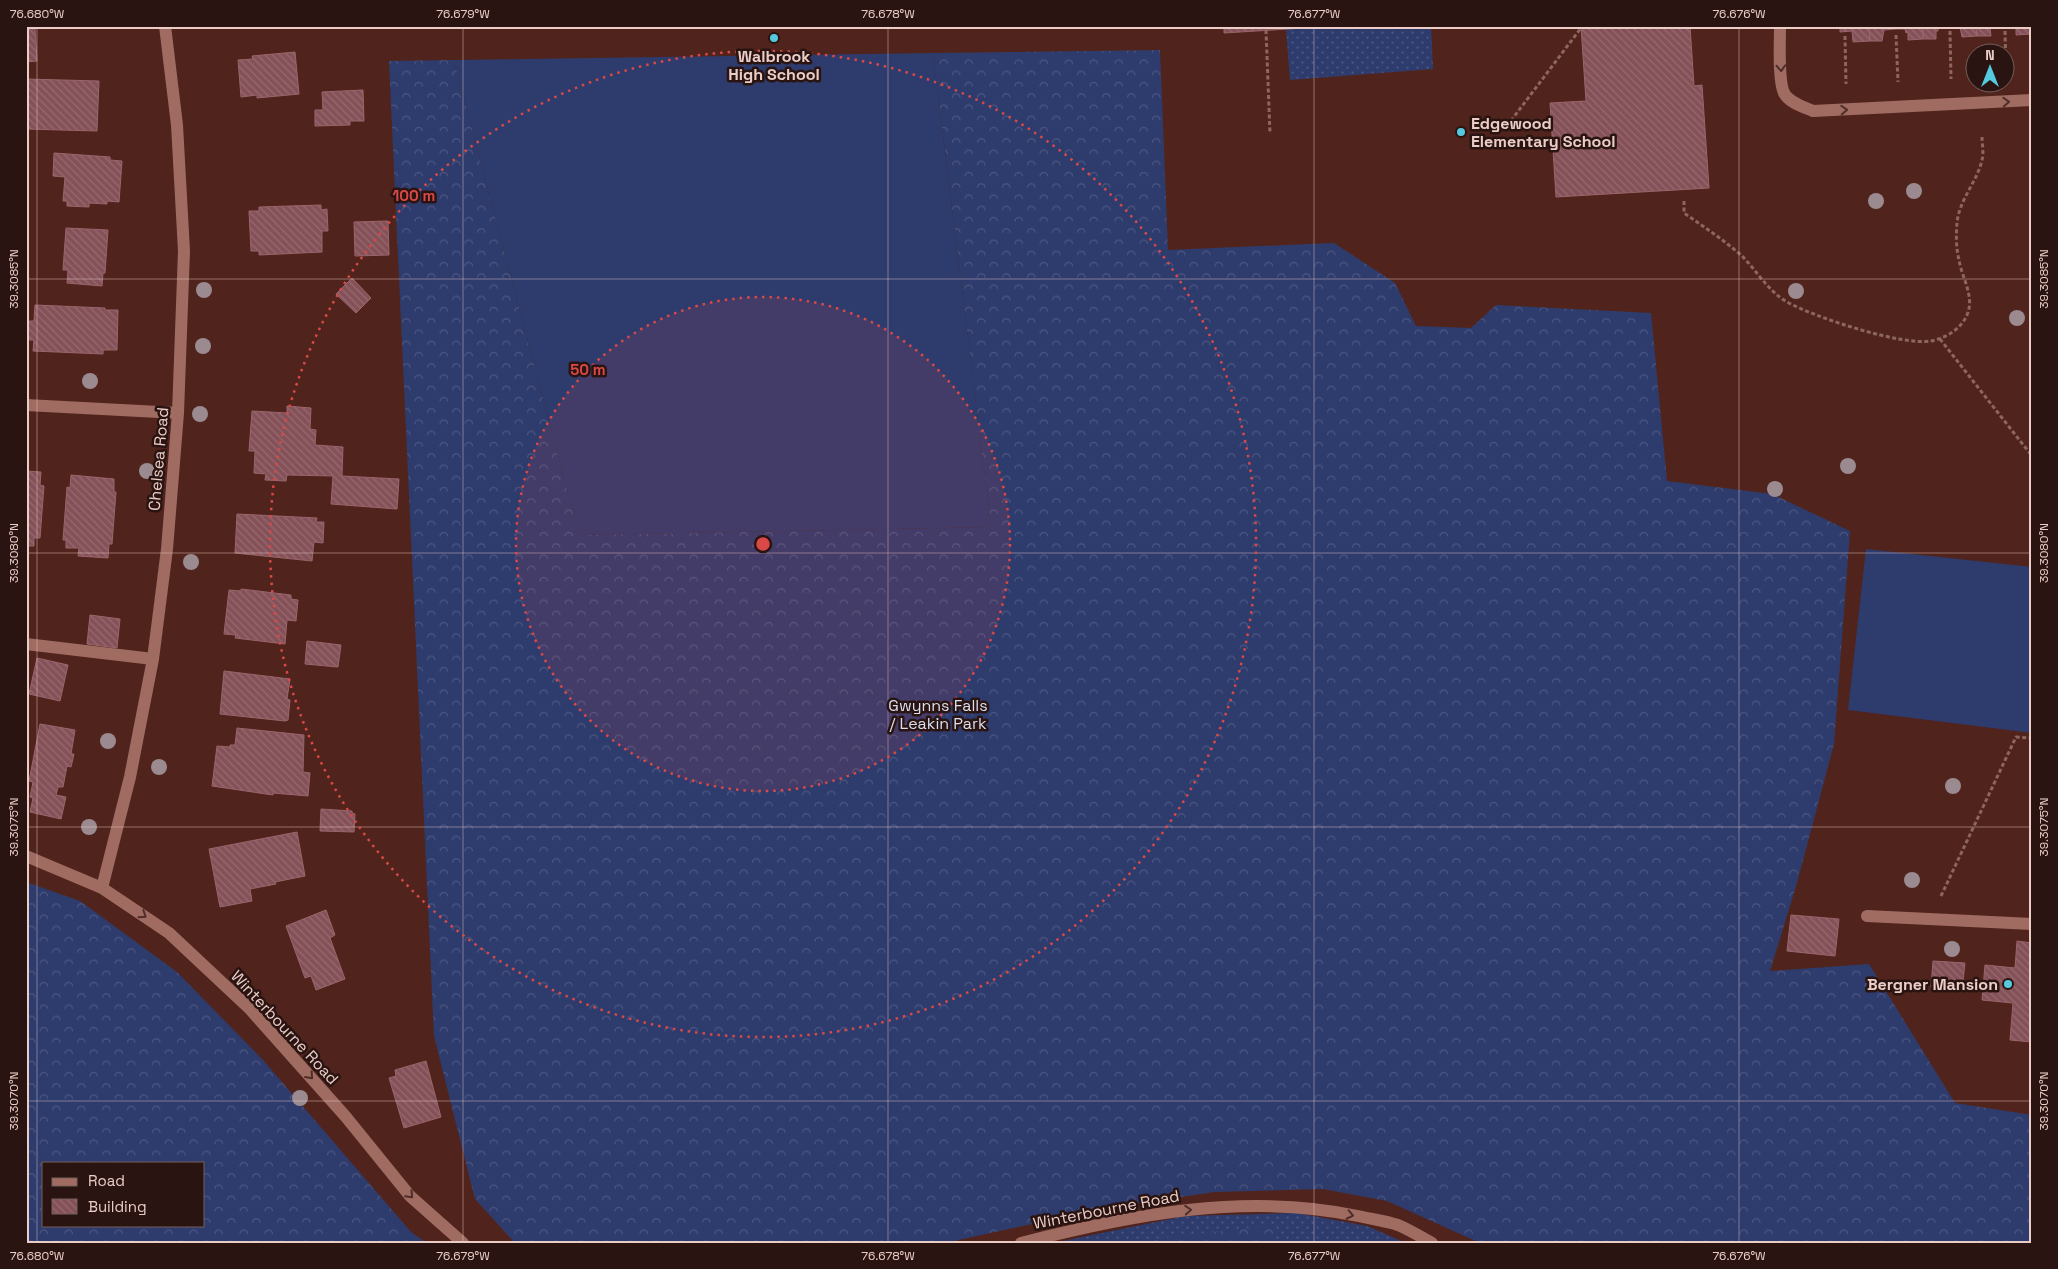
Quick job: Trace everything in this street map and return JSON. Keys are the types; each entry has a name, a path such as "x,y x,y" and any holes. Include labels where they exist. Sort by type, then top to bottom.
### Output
{"street":[{"name":"Chelsea Road","path":"102,888 130,777 153,659 167,549 178,413 184,251 177,125 165,26"},
{"path":"1780,26 1781,73 1784,93 1796,104 1813,111 2032,100"},
{"path":"26,405 178,413"},
{"path":"26,644 153,659"},
{"name":"Winterbourne Road","path":"26,856 102,888 169,933 249,1008 346,1117 410,1196 463,1243"},
{"path":"1867,916 1939,921 2032,924"},
{"name":"Winterbourne Road","path":"1021,1243 1064,1232 1159,1213 1257,1205 1325,1209 1398,1225 1432,1243"}],"path":[{"path":"1507,126 1582,28"},
{"path":"1266,30 1270,134"},
{"path":"1950,32 1951,79"},
{"path":"2005,32 2005,42"},
{"path":"1896,35 1898,82"},
{"path":"1845,36 1846,84"},
{"path":"1684,201 1684,213 1744,258 1772,291 1787,302 1828,320 1904,340 1930,341 1940,339 1961,326 1968,314 1970,302 1959,261 1956,234 1958,215 1982,160 1982,137"},
{"path":"1940,339 2032,456"},
{"path":"1939,921 1941,894 2016,737 2032,738"}],"green space":[{"path":"1336,26 1431,26 1433,69 1290,80 1286,29"},
{"name":"Gwynns Falls / Leakin Park","path":"1160,50 1168,250 1334,243 1395,283 1416,326 1471,328 1496,305 1651,313 1667,481 1772,494 1850,531 1834,744 1797,883 1770,971 1869,964 1955,1103 2032,1115 2032,1243 1480,1243 1387,1201 1323,1189 1215,1192 1105,1208 945,1243 515,1243 475,1199 434,1036 389,61 454,60 579,535 991,527 933,53"},
{"path":"933,53 991,527 579,535 454,60"},
{"path":"1866,549 2032,567 2032,733 1848,710"},
{"path":"26,882 80,901 177,972 263,1060 411,1232 427,1243 26,1243"},
{"path":"1297,1213 1367,1226 1406,1243 1053,1243 1185,1216"},
{"path":"1275,1225 1276,1243 1119,1243"}],"building":[{"path":"26,26 32,26 32,29 35,29 37,61 26,62"},
{"path":"1224,26 1336,26 1224,33"},
{"path":"1581,26 1690,26 1694,86 1702,85 1709,188 1556,197 1550,103 1586,101"},
{"path":"1840,26 1869,26 1870,41 1853,42 1852,31 1840,32"},
{"path":"1869,26 1895,26 1896,29 1884,30 1882,41 1870,41"},
{"path":"1895,26 1923,26 1923,39 1908,40 1908,32 1906,33 1905,29 1896,29"},
{"path":"1923,26 1950,27 1938,28 1936,39 1923,39"},
{"path":"1950,26 1976,26 1977,36 1962,37 1960,27"},
{"path":"1976,26 1993,26 1993,28 1990,28 1991,36 1977,36"},
{"path":"2014,26 2031,26 2031,34 2016,35 2016,27"},
{"path":"295,52 299,94 257,98 257,95 241,97 238,60 253,59 252,56"},
{"path":"26,79 99,81 97,131 26,129"},
{"path":"363,90 364,121 350,121 350,125 315,126 315,110 323,110 322,92"},
{"path":"54,153 110,157 110,160 122,161 119,202 107,201 107,204 89,203 89,207 67,206 67,201 63,201 65,177 53,176"},
{"path":"321,205 321,210 327,209 328,231 322,231 322,252 259,255 259,251 251,251 249,211 259,211 259,207"},
{"path":"388,221 389,255 355,256 354,222"},
{"path":"66,228 108,230 105,273 103,273 102,286 67,283 68,270 63,270"},
{"path":"352,278 371,298 356,313 336,294"},
{"path":"35,305 118,310 117,350 103,350 103,354 33,351 34,340 28,340 28,321 34,321"},
{"path":"287,406 311,408 310,429 316,430 315,445 343,447 342,476 399,479 397,509 331,504 333,476 287,475 286,481 265,480 266,474 254,473 255,451 249,451 252,411 287,413"},
{"path":"26,471 41,472 40,485 44,486 40,538 34,538 34,546 26,546"},
{"path":"71,475 114,479 114,492 116,492 112,544 109,544 108,558 78,556 79,548 66,548 66,540 63,540 67,487 70,488"},
{"path":"237,514 317,518 316,522 324,522 323,543 314,542 312,561 235,553"},
{"path":"241,589 291,595 291,599 298,600 296,621 287,620 285,644 235,638 236,635 224,634 229,590 241,591"},
{"path":"90,615 120,619 117,648 87,644"},
{"path":"307,641 341,645 338,667 305,664"},
{"path":"37,658 68,665 60,701 29,694"},
{"path":"224,671 290,679 287,699 290,700 288,720 220,714"},
{"path":"40,724 75,730 71,754 74,754 71,767 67,766 63,787 58,787 56,795 66,797 61,819 30,812 33,798 30,797 33,782 29,781"},
{"path":"237,728 304,735 303,772 310,773 308,796 273,793 273,795 212,786 217,746 230,747 230,745 235,745"},
{"path":"321,809 352,811 355,814 354,832 320,831"},
{"path":"297,832 305,876 250,889 252,901 220,907 209,849"},
{"path":"326,910 335,935 330,938 345,979 316,990 311,976 305,978 286,926"},
{"path":"1791,915 1839,919 1835,956 1787,951"},
{"name":"Bergner Mansion","path":"2017,941 2032,943 2032,1042 2010,1040 2013,1003 1982,1000 1985,965 2015,968"},
{"path":"1933,961 1965,963 1962,990 1931,987"},
{"path":"426,1061 441,1117 404,1128 389,1078 396,1076 395,1070"}],"place":[{"name":"Walbrook High School","path":"774,38"},
{"name":"Edgewood Elementary School","path":"1461,132"},
{"name":"Bergner Mansion","path":"2008,984"}]}
